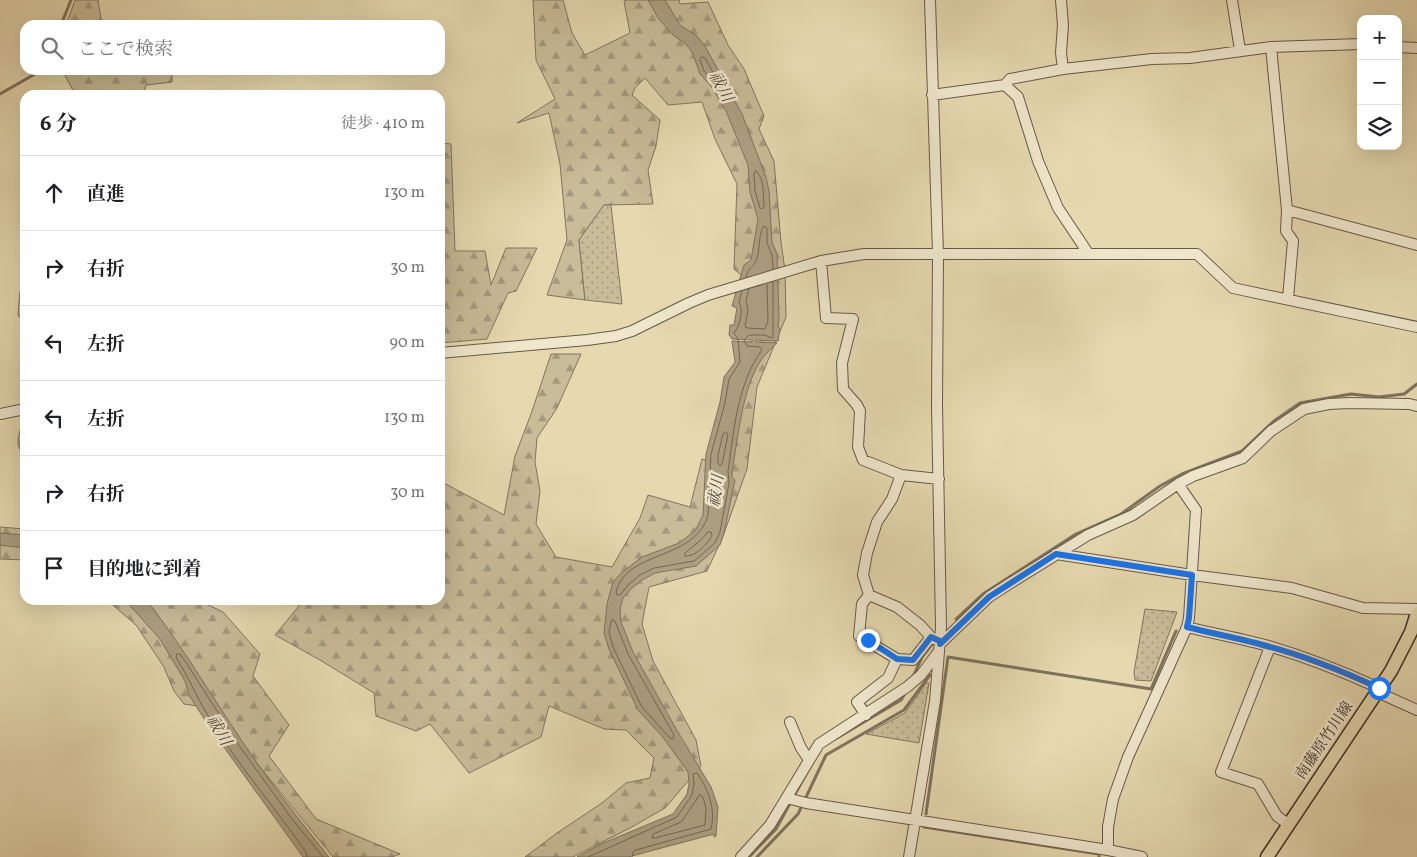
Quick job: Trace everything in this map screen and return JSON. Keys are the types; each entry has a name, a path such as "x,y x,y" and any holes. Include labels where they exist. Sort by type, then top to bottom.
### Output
{"main road":[{"name":"南藤原竹川線","path":"1267,857 1378,690 1411,632 1417,611"}],"street":[{"path":"909,857 935,701 938,643 938,254 930,0"},
{"path":"1060,0 1063,25 1061,53 1063,68"},
{"path":"1232,0 1240,50"},
{"path":"932,95 1005,85 1010,79 1063,68 1152,59 1191,58 1271,47 1357,44"},
{"path":"1271,47 1287,210 1286,231 1293,241 1288,299"},
{"path":"1402,47 1417,48"},
{"path":"1005,85 1018,97 1038,161 1058,208 1088,253"},
{"path":"1287,210 1417,245"},
{"path":"445,353 616,336 632,331 689,302 730,288 821,261 864,254 1197,254 1232,288 1417,326"},
{"path":"821,261 826,318 853,320 842,363 843,389 860,411 858,447 864,460 901,475 939,479"},
{"path":"869,595 862,604 860,636 897,659 913,660 938,643 989,597 1088,535 1133,515 1178,484 1193,476 1243,458 1271,431 1304,409 1329,404 1350,403 1409,404 1417,406"},
{"path":"0,414 20,410"},
{"path":"869,595 863,575 867,553 878,522 892,499 901,475"},
{"path":"1108,850 1108,827 1113,799 1128,757 1187,627 1189,618 1196,510 1178,484"},
{"path":"1056,554 1292,588 1364,608 1417,611"},
{"path":"869,595 897,607 920,625 938,643"},
{"path":"1187,627 1270,647 1345,672 1417,710"},
{"path":"741,857 770,825 789,798 814,750 825,739 866,715 918,678 938,643"},
{"path":"1270,647 1221,772 1258,784 1277,816 1289,825"},
{"path":"866,715 857,702 888,678 897,659"},
{"path":"790,722 801,748 809,760"},
{"path":"789,798 806,803 1108,850 1142,857"}],"green space":[{"path":"75,0 98,0 101,20 68,20"},
{"path":"533,0 563,0 572,33 585,55 630,33 624,1 679,0 680,4 708,2 728,45 744,69 764,116 759,129 774,161 785,270 786,317 757,387 747,469 722,539 707,571 649,587 642,624 653,661 696,740 701,766 665,808 573,857 525,857 602,803 626,783 650,778 654,758 626,730 604,729 549,706 541,737 469,773 430,724 416,731 376,716 374,693 275,635 300,605 445,605 445,484 504,515 515,456 551,354 581,354 557,408 537,438 535,462 540,491 536,524 556,557 612,567 640,518 648,495 690,507 702,459 731,465 752,353 774,321 768,298 734,269 737,184 715,139 702,102 668,105 645,78 635,88 632,95 660,120 656,146 648,170 653,204 604,205 579,240 585,300 547,295 567,240 560,164 549,113 517,123 555,99 536,60"},
{"path":"65,75 172,75 172,82 146,85 144,90 73,90"},
{"path":"445,143 451,144 455,251 485,251 491,285 506,248 537,248 516,291 508,293 487,339 445,343"},
{"path":"604,205 611,205 622,304 585,300 579,240"},
{"path":"20,291 20,318 18,315"},
{"path":"20,431 20,449 18,442"},
{"path":"0,527 20,529 20,560 0,559"},
{"path":"113,605 208,605 223,612 260,654 253,676 289,725 269,756 316,819 400,854 392,857 333,857 212,708 184,704 174,691 164,667 136,625"},
{"path":"1145,609 1177,612 1151,681 1135,680 1134,672"},
{"path":"926,683 929,683 919,743 866,734 905,713"}],"water":[{"name":"祓川","path":"648,0 665,0 680,25 697,36 705,46 742,114 766,177 769,191 772,242 777,254 778,326 780,329 778,341 756,340 756,342 777,343 761,360 749,385 745,399 732,472 732,477 735,480 720,545 696,566 655,573 642,580 623,598 620,609 621,622 633,652 711,787 718,807 716,836 714,837 714,834 628,857 577,857 601,844 673,814 687,794 689,784 688,772 662,736 638,710 609,649 604,633 607,604 613,582 620,574 642,557 679,543 695,531 703,515 706,454 720,402 724,377 735,362 732,341 752,342 752,340 732,339 729,335 730,325 734,325 737,308 732,306 744,265 751,260 758,219 750,192 748,165 726,111 711,86 700,74 693,54 686,44 673,35 658,18"},
{"path":"0,533 20,535 20,547 0,545"},
{"name":"祓川","path":"129,605 150,605 152,607 254,759 329,857 303,857 208,725 189,695 185,681 160,639"}],"waterway":[{"path":"63,20 71,0"},
{"path":"0,94 33,75"},
{"path":"956,619 983,594 1076,534 1121,514 1160,486 1182,474 1242,451 1274,421 1300,403 1351,394 1379,397 1404,394 1417,384"},
{"path":"926,814 948,657 1151,689 1176,631"},
{"path":"913,677 922,657 932,644"},
{"path":"757,857 798,814 826,755 904,710 930,675"},
{"path":"837,738 901,700 906,692"},
{"path":"749,857 776,829 810,767"},
{"path":"924,827 1099,854 1099,857"}],"route":[{"path":"868,640 897,659 913,660 931,637 940,641 940,644 989,597 1056,554 1192,575 1187,627 1300,656 1345,672 1379,688"}]}
